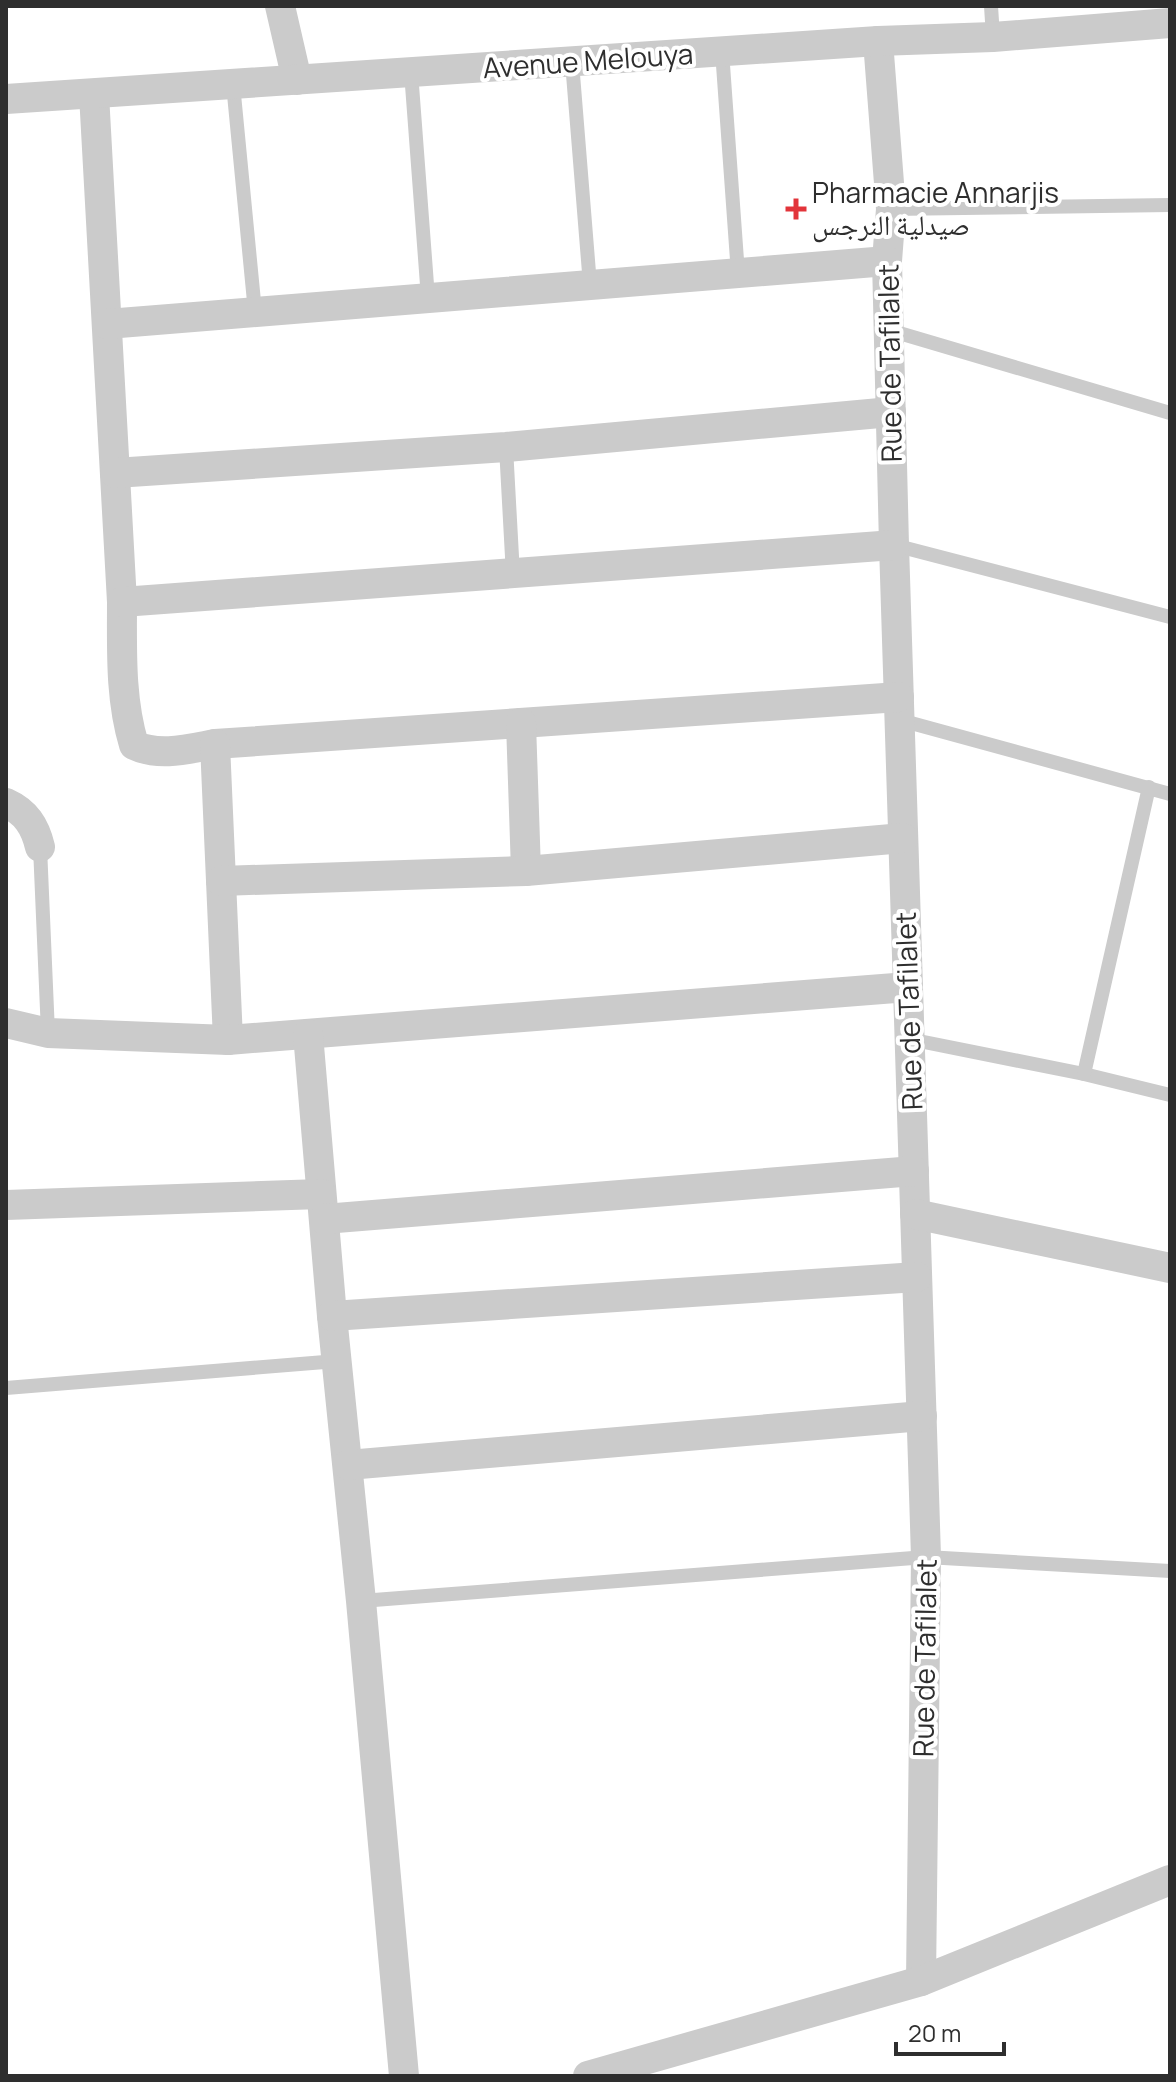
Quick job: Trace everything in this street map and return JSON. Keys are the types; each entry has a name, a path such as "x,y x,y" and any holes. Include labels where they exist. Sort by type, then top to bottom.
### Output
{"street":[{"path":"280,6 297,80"},
{"name":"Avenue Melouya","path":"6,99 878,41 993,37 1170,23"},
{"name":"Rue de Tafilalet","path":"878,41 891,209 887,261 894,545 926,1557 921,1981"},
{"path":"94,94 122,602 124,697 134,745 148,752 215,744 521,723 899,709"},
{"path":"107,324 887,261"},
{"path":"115,473 506,447 891,412"},
{"path":"122,602 894,545"},
{"path":"521,723 526,871"},
{"path":"215,744 228,1040"},
{"path":"6,803 29,820 37,831 40,847"},
{"path":"221,881 526,871 903,838"},
{"path":"6,1023 48,1033 228,1040 908,987"},
{"path":"308,1034 404,2076"},
{"path":"6,1205 322,1207 914,1171"},
{"path":"915,1214 1170,1268"},
{"path":"332,1316 917,1277"},
{"path":"348,1465 922,1416"},
{"path":"588,2076 921,1981 1170,1880"}],"lane":[{"path":"991,6 993,37"},
{"path":"722,51 738,274"},
{"path":"572,62 590,285"},
{"path":"411,72 428,298"},
{"path":"233,84 255,312"},
{"path":"891,209 1170,205"},
{"path":"889,330 1170,413"},
{"path":"506,447 513,575"},
{"path":"894,545 1170,617"},
{"path":"899,709 1170,794"},
{"path":"1084,1074 1149,787"},
{"path":"40,847 48,1033"},
{"path":"909,1039 1084,1074 1170,1095"},
{"path":"6,1388 337,1361"},
{"path":"361,1601 926,1557 1170,1571"}],"place":[{"name":"Pharmacie Annarjis صيدلية النرجس","path":"796,209"}]}
